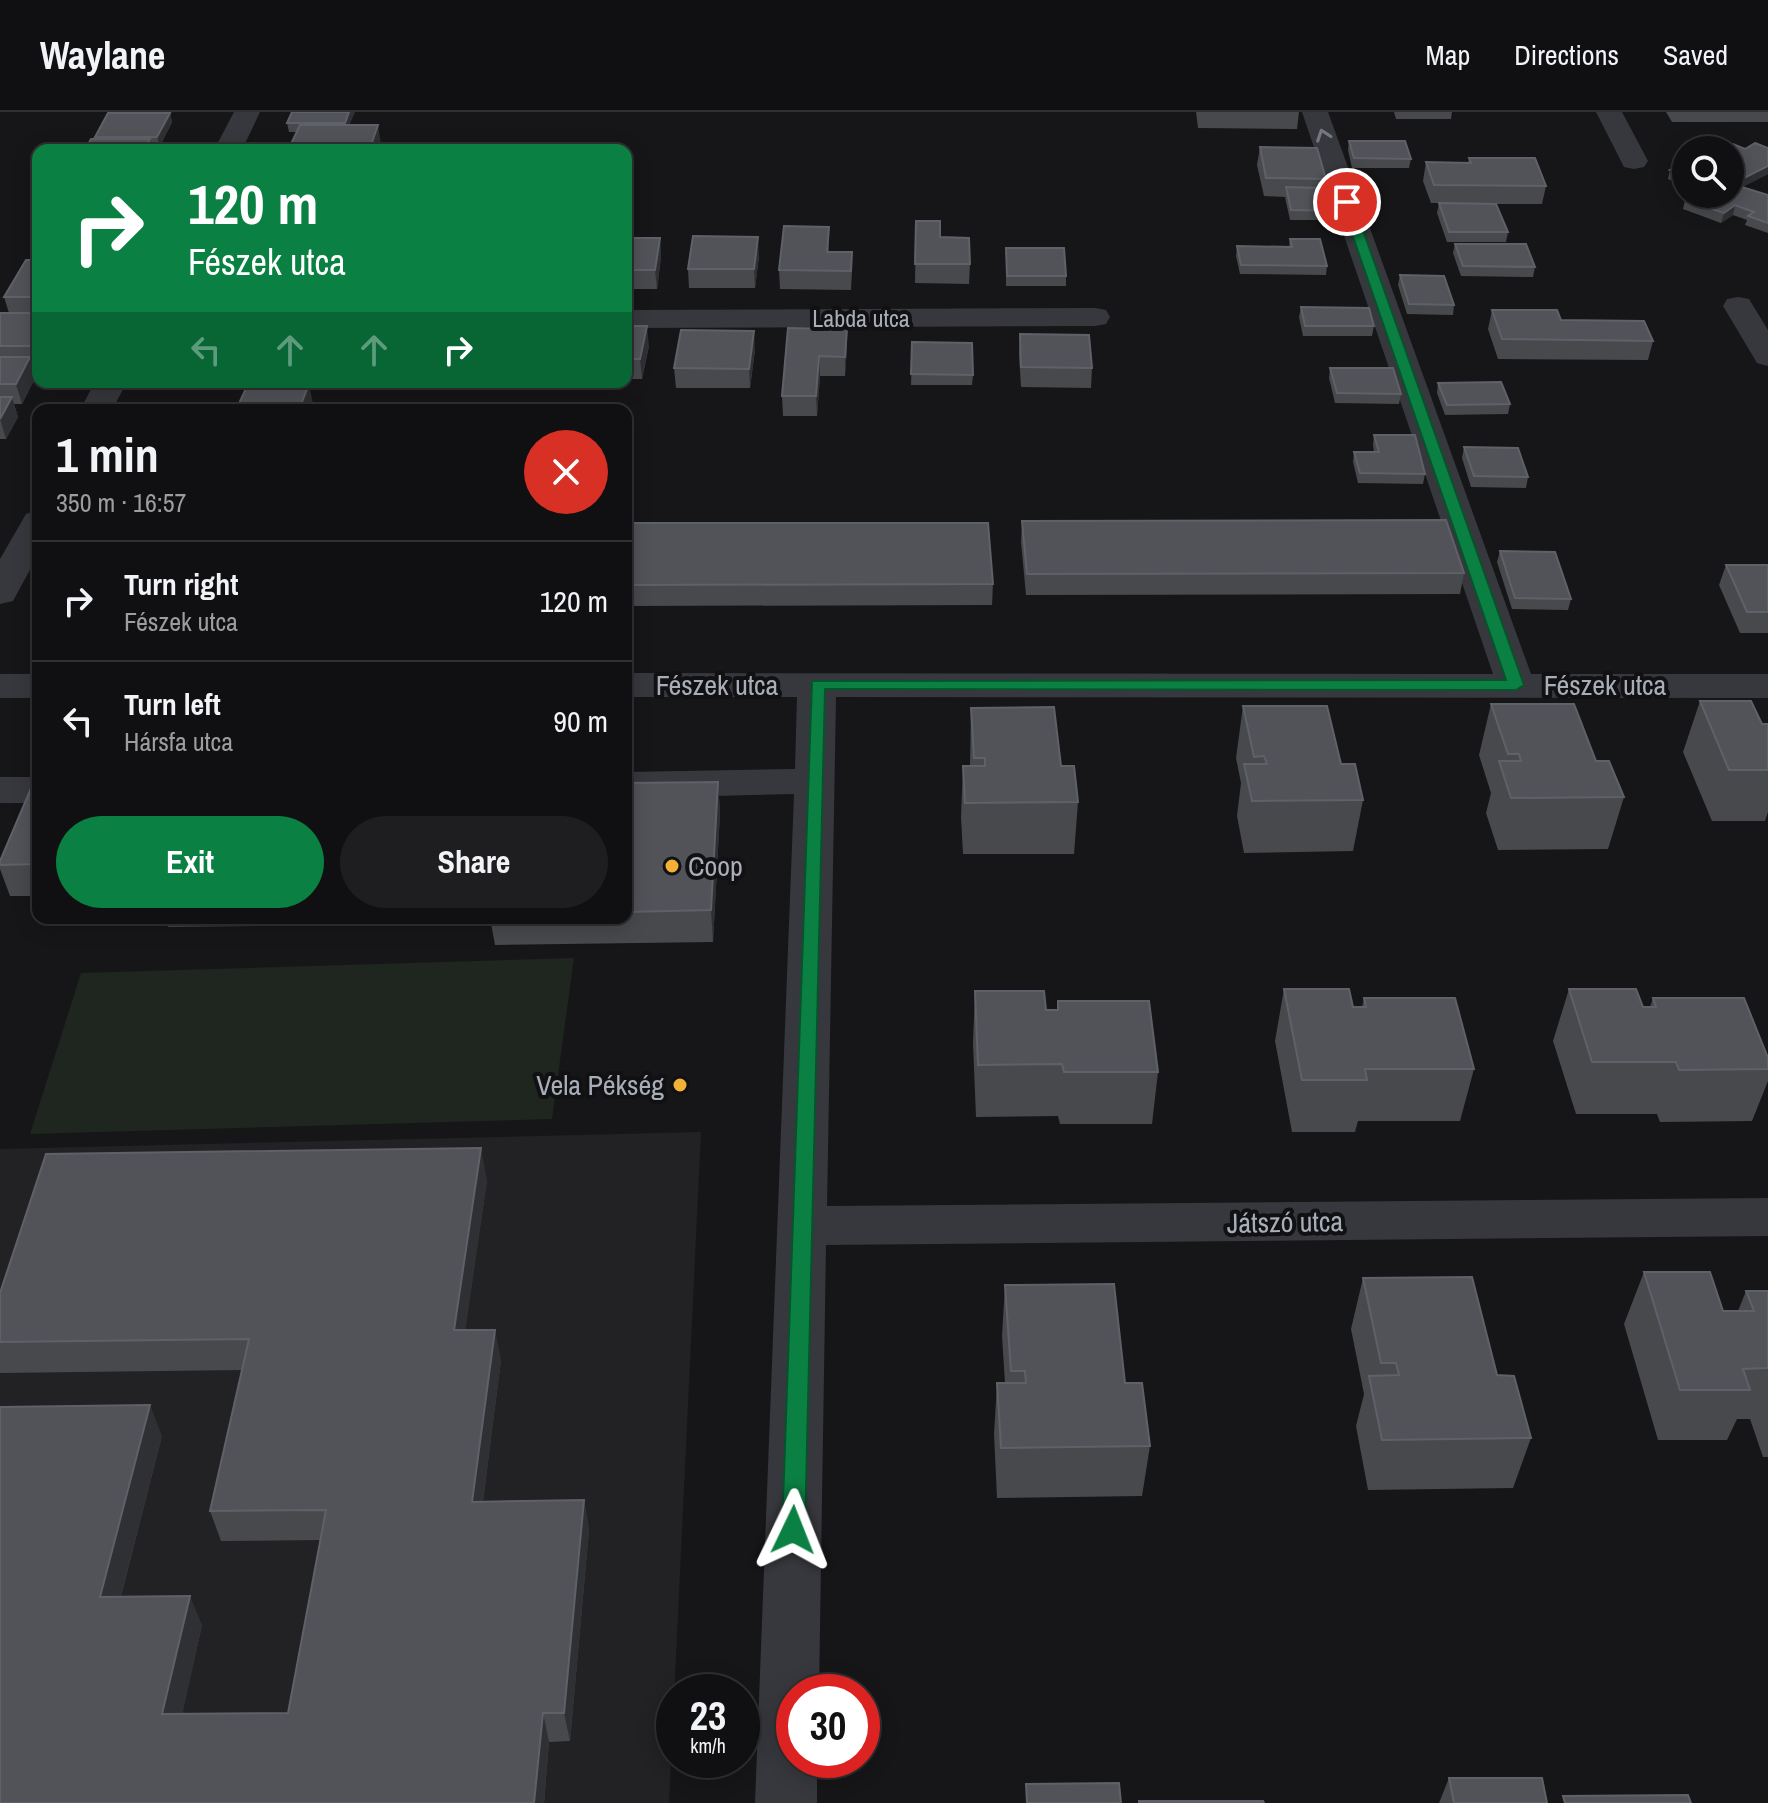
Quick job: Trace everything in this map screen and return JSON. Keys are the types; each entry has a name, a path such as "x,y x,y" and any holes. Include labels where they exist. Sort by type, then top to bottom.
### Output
{"street":[{"path":"231,144 247,112"},
{"path":"1315,112 1516,685"},
{"path":"1609,112 1634,161"},
{"path":"1738,306 1768,356"},
{"name":"Labda utca","path":"632,319 1095,317"},
{"path":"0,593 32,532"},
{"path":"786,1803 817,684"},
{"name":"Fészek utca","path":"632,685 1768,686"},
{"path":"0,686 32,686"},
{"path":"632,785 815,781"},
{"path":"0,790 32,790"},
{"name":"Játszó utca","path":"802,1226 1768,1217"}],"shaded area":[{"path":"574,958 552,1119 30,1134 81,973"},
{"path":"701,1132 675,1674 656,1674 656,1778 670,1778 669,1803 0,1803 0,1149"}],"building":[{"path":"292,112 349,112 345,123 287,123"},
{"path":"108,113 170,113 157,137 95,137"},
{"path":"300,125 378,125 371,144 291,144"},
{"path":"91,139 150,139 147,144 88,144"},
{"path":"1349,141 1405,141 1411,159 1354,158"},
{"path":"1755,143 1768,148 1768,166 1744,178 1744,149"},
{"path":"1260,147 1317,148 1326,179 1266,178"},
{"path":"1469,158 1535,158 1546,186 1434,185 1426,162 1471,163"},
{"path":"1286,187 1325,188 1330,211 1291,210"},
{"path":"1744,188 1768,195 1768,223 1748,216 1754,212 1743,208"},
{"path":"1439,203 1496,204 1508,232 1449,232"},
{"path":"1709,208 1731,208 1724,213"},
{"path":"916,221 940,221 940,237 969,238 970,264 915,264"},
{"path":"784,226 829,227 827,252 852,252 851,271 779,270"},
{"path":"693,236 758,237 754,269 688,269"},
{"path":"632,238 660,238 655,270 632,270"},
{"path":"1290,239 1320,239 1327,266 1241,265 1237,246 1292,247"},
{"path":"1455,244 1526,244 1535,267 1463,266"},
{"path":"1006,248 1064,248 1066,276 1007,276"},
{"path":"26,260 32,260 32,297 4,297"},
{"path":"1400,275 1444,276 1454,305 1409,304"},
{"path":"1301,307 1369,308 1374,326 1305,326"},
{"path":"1492,310 1557,310 1561,320 1644,321 1653,341 1502,339"},
{"path":"0,313 32,313 32,346 0,346"},
{"path":"632,326 647,326 640,359 632,359"},
{"path":"788,328 847,329 845,357 819,356 816,396 782,396"},
{"path":"681,330 754,331 749,369 674,368"},
{"path":"1020,334 1089,335 1092,368 1021,367"},
{"path":"912,342 972,343 973,375 911,374"},
{"path":"0,357 30,357 16,384 0,384"},
{"path":"1330,368 1393,368 1401,394 1337,393"},
{"path":"1501,382 1510,404 1447,405 1438,383"},
{"path":"246,388 307,388 301,404 239,404"},
{"path":"0,397 12,397 0,419"},
{"path":"1374,435 1415,435 1425,474 1360,473 1354,452 1379,452"},
{"path":"1464,447 1518,448 1528,477 1474,476"},
{"path":"1446,520 1464,573 1027,574 1022,521"},
{"path":"632,523 988,523 993,584 632,585"},
{"path":"1500,551 1555,552 1571,599 1515,598"},
{"path":"1726,565 1768,565 1768,612 1747,612"},
{"path":"1700,701 1751,701 1762,724 1768,724 1768,770 1729,770"},
{"path":"1491,704 1574,704 1596,761 1609,761 1624,797 1511,798 1499,761 1521,761 1519,754 1508,754"},
{"path":"1243,706 1327,706 1341,764 1355,764 1363,800 1252,801 1244,764 1267,764 1264,756 1254,757"},
{"path":"1054,707 1061,766 1074,766 1078,802 965,803 963,766 985,766 985,758 974,758 971,708"},
{"path":"718,782 711,910 632,912 632,783"},
{"path":"32,786 32,864 0,865"},
{"path":"1284,989 1349,989 1353,1007 1366,1007 1364,998 1455,998 1474,1069 1365,1069 1367,1080 1302,1080"},
{"path":"1569,989 1636,989 1643,1007 1656,1007 1653,998 1744,998 1768,1058 1768,1069 1679,1070 1676,1062 1592,1062"},
{"path":"975,991 1044,991 1046,1010 1058,1010 1058,1001 1149,1001 1158,1072 1064,1072 1062,1064 978,1065"},
{"path":"481,1148 454,1330 495,1330 472,1502 584,1500 564,1713 543,1713 534,1803 0,1803 0,1407 150,1405 100,1597 190,1596 162,1714 288,1713 326,1510 210,1511 249,1339 0,1342 0,1293 46,1154"},
{"path":"1644,1272 1710,1272 1723,1311 1754,1311 1746,1291 1768,1291 1768,1368 1743,1369 1750,1390 1680,1390"},
{"path":"1472,1277 1497,1375 1514,1376 1531,1438 1382,1440 1369,1376 1399,1375 1396,1363 1381,1363 1363,1278"},
{"path":"1114,1284 1125,1383 1142,1383 1150,1446 1001,1448 997,1383 1026,1383 1025,1371 1011,1371 1005,1285"},
{"path":"1449,1778 1542,1778 1547,1803 1454,1803"},
{"path":"1119,1783 1121,1803 1027,1803 1026,1784"},
{"path":"1688,1795 1691,1803 1565,1803 1563,1796"},
{"path":"1263,1801 1264,1803 1139,1803"}],"place":[{"name":"Coop","path":"672,866"},
{"name":"Vela Pékség","path":"680,1085"}],"route":[{"path":"793,1530 817,684 1516,685 1347,202"}]}
